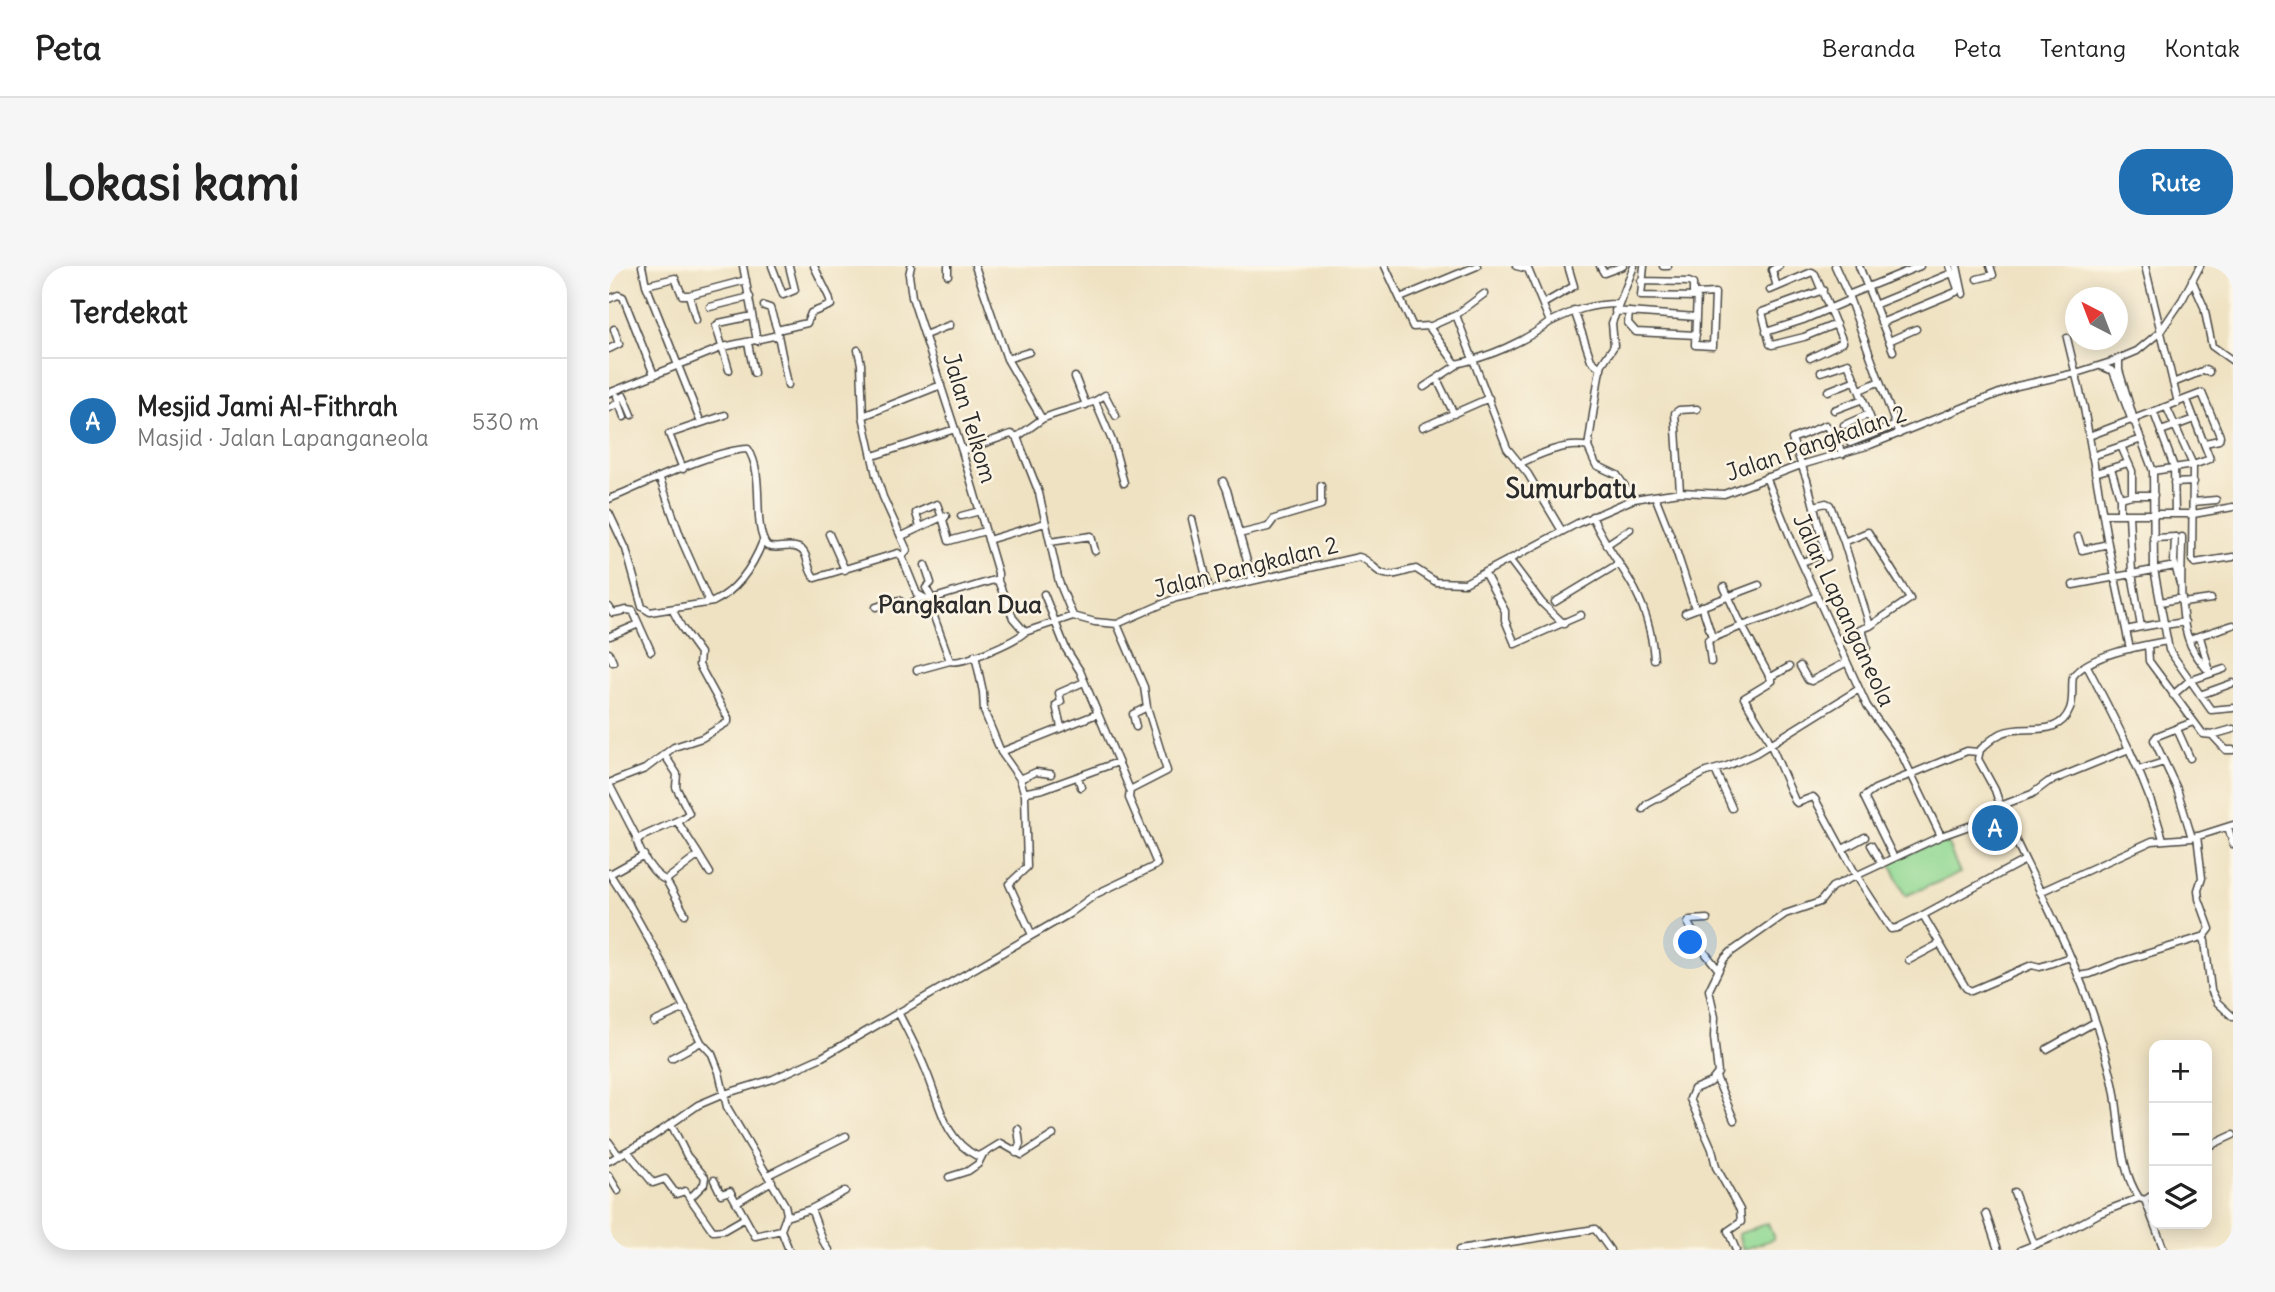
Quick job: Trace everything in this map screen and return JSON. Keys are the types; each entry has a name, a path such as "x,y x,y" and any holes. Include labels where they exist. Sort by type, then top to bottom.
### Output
{"street":[{"path":"642,266 646,285 701,423"},
{"path":"743,266 757,341"},
{"path":"772,266 783,295 795,290 789,266"},
{"path":"624,417 612,392 723,347 757,341 807,323 811,313 831,305 814,266"},
{"name":"Jalan Telkom","path":"911,266 909,275 912,298 962,451 998,573 998,581"},
{"path":"948,266 948,275"},
{"path":"975,266 1007,359 1042,419"},
{"path":"1385,266 1413,327 1429,326 1456,315 1484,294"},
{"path":"1400,298 1477,266"},
{"path":"1516,266 1530,267 1550,322"},
{"path":"1543,304 1574,286 1568,266"},
{"path":"1600,266 1604,273 1623,266"},
{"path":"1634,266 1612,323 1614,346 1601,369 1588,447 1596,465 1617,475 1635,499"},
{"path":"1641,281 1693,284 1695,297 1696,317 1696,346 1714,345 1716,296 1713,293 1700,293 1695,297 1641,296 1641,281 1644,266"},
{"path":"1835,266 1899,434"},
{"path":"1860,266 1893,351"},
{"path":"1898,275 1913,266"},
{"path":"1766,332 1830,309 1867,287 1920,266"},
{"path":"1958,266 1962,295"},
{"path":"1977,279 1993,275 1990,266"},
{"path":"2145,266 2178,403"},
{"name":"Jalan Pangkalan 2","path":"1117,624 1159,604 1209,589 1359,557 1384,574 1399,574 1412,569 1425,573 1436,582 1462,584 1592,516 1635,499 1680,492 1724,494 1801,465 1843,454 1899,434 2017,386 2076,373 2119,359 2137,351 2161,332 2200,266"},
{"path":"1775,267 1772,272 1774,288 1814,272 1823,290 1842,344 1810,358"},
{"path":"1874,305 1951,270 1958,289 1955,292 1881,323"},
{"path":"646,285 675,278 682,295 689,295 746,280"},
{"path":"2192,280 2204,307 2212,346 2233,361"},
{"path":"1823,290 1762,312 1766,332 1772,345 1804,337 1836,324"},
{"path":"609,299 618,295 623,298 654,375"},
{"path":"689,295 696,320"},
{"path":"710,307 750,297"},
{"path":"1662,297 1662,315"},
{"path":"1424,387 1458,364 1529,337 1574,310 1595,304 1629,312 1696,317"},
{"path":"764,306 770,308 778,333 788,385"},
{"path":"1574,310 1591,360 1601,369"},
{"path":"1629,312 1628,323 1633,331 1696,335"},
{"path":"1456,315 1507,449 1528,474 1562,531"},
{"path":"729,370 716,324 752,316"},
{"path":"925,335 950,325"},
{"path":"1429,326 1454,364 1458,364"},
{"path":"609,349 619,344 614,329"},
{"path":"1889,341 1916,329"},
{"path":"748,342 754,373"},
{"path":"857,350 861,364 863,416 883,497 907,550 902,557"},
{"path":"2070,350 2130,649"},
{"path":"1007,359 1029,352"},
{"path":"2119,359 2116,372 2153,471 2154,569 2170,653 2211,710 2233,708"},
{"path":"1821,372 1847,362 1856,380 1870,418 1844,425"},
{"path":"2098,365 2116,372"},
{"path":"2173,383 2205,370 2209,372"},
{"path":"1075,377 1086,405"},
{"path":"1437,379 1454,414"},
{"path":"1828,391 1856,380"},
{"path":"1860,390 1880,382"},
{"path":"863,416 887,404 941,385"},
{"path":"2089,436 2202,393 2220,438 2205,443"},
{"path":"1017,437 1042,419 1062,410 1086,405 1105,395 1116,416"},
{"path":"609,408 624,397 632,415"},
{"path":"1423,427 1489,398"},
{"path":"1834,410 1863,399"},
{"path":"2153,471 2193,465 2210,459 2187,400"},
{"path":"1095,401 1113,443 1124,483"},
{"path":"2167,408 2193,465 2192,560 2195,563 2233,557"},
{"path":"1680,492 1675,413 1679,410 1697,409"},
{"path":"2154,413 2174,467 2175,514"},
{"path":"683,469 669,434 725,415"},
{"path":"2161,431 2194,419"},
{"path":"1802,562 1826,555 1814,506 1792,439 1826,425 1843,454"},
{"path":"1850,443 1896,425"},
{"path":"873,457 955,429"},
{"path":"962,451 1011,434 1017,437 1039,493 1059,582 1073,616"},
{"path":"2092,456 2142,439"},
{"path":"1519,464 1574,445 1588,447"},
{"path":"2121,446 2133,476 2132,495"},
{"path":"609,499 730,452 748,449 756,472 763,541 757,558 733,588 716,601 655,612 646,611 642,607 626,549 609,513"},
{"path":"2095,473 2129,463"},
{"path":"2111,468 2120,498 2120,514"},
{"name":"Jalan Lapanganeola","path":"1766,477 1870,712 1891,737 1941,836"},
{"path":"660,479 709,602"},
{"path":"1223,481 1252,579"},
{"path":"2174,483 2194,482"},
{"path":"1239,534 1268,527 1277,518 1321,505 1321,486"},
{"path":"2120,498 2154,495"},
{"path":"1655,496 1712,637"},
{"path":"938,497 946,515 943,520 949,541 985,531"},
{"path":"2193,502 2216,500"},
{"path":"1814,506 1826,503 1830,505 1870,626"},
{"path":"902,536 942,517 937,504 916,513 920,527"},
{"path":"2103,514 2193,514 2233,507"},
{"path":"961,516 980,511"},
{"path":"2129,515 2132,573 2141,627"},
{"path":"1592,516 1606,545 1631,582 1653,638 1654,659"},
{"path":"1192,519 1209,589"},
{"path":"988,540 1045,523"},
{"path":"1606,545 1630,529"},
{"path":"1837,640 1870,626 1910,599 1868,532 1844,542"},
{"path":"829,534 845,570"},
{"path":"1050,542 1091,536 1095,551"},
{"path":"2077,537 2081,550 2108,544"},
{"path":"2153,537 2192,537"},
{"path":"2178,537 2175,566 2181,589"},
{"path":"2178,537 2185,622 2192,649 2210,673"},
{"path":"763,541 771,548 794,546 801,550 807,557 810,572 815,578 896,554 902,557 917,594 927,599"},
{"path":"1509,559 1542,603 1564,624"},
{"path":"1555,602 1618,564"},
{"path":"925,565 931,583 926,588 927,599 950,661"},
{"path":"2073,585 2175,566"},
{"path":"1485,574 1505,611 1505,620 1515,643 1581,615"},
{"path":"876,607 899,600 904,606 994,580 998,581 1013,618 1025,632"},
{"path":"1685,613 1759,585"},
{"path":"1724,587 1771,677 1771,682 1744,698 1770,744 1795,801 1797,803 1813,797 1856,876 1891,929 1923,915 2025,860"},
{"path":"609,1161 628,1152 698,1105 773,1079 822,1057 1069,914 1096,894 1156,866 1132,810 1130,790 1044,594"},
{"path":"1711,662 1707,642 1712,637 1780,613 1817,596"},
{"path":"2161,602 2211,599"},
{"path":"672,609 700,653 699,665 728,720 726,725 702,738 674,747 645,769 609,783 638,840 637,844 660,878 666,880 685,914"},
{"path":"610,612 631,610 650,651"},
{"path":"917,670 950,661 955,663 1017,639 1025,632 1073,616 1117,624 1144,687 1147,707 1167,771 1130,790"},
{"path":"2126,630 2185,622"},
{"path":"609,627 609,636 639,624"},
{"path":"2189,639 2233,625"},
{"path":"1862,629 1867,647"},
{"path":"2200,637 2210,673"},
{"path":"1893,858 1864,796 1967,751 1978,752 2002,733 2042,730 2057,724 2067,715 2071,705 2073,676 2087,666 2130,649 2167,642"},
{"path":"2148,645 2150,661 2172,695 2203,734 2212,736 2233,729"},
{"path":"609,653 613,662"},
{"path":"975,655 984,711 1001,751 1020,779 1025,795 1027,867 1009,884 1033,935"},
{"path":"1801,666 1811,681 1847,662"},
{"path":"2087,666 2129,749 2156,814 2163,839"},
{"path":"1771,677 1789,667"},
{"path":"2172,695 2189,681 2224,669"},
{"path":"1061,727 1056,705 1061,702 1059,693 1084,682"},
{"path":"2200,695 2233,683"},
{"path":"1643,808 1699,775 1756,753 1859,689"},
{"path":"1136,727 1133,714 1147,707"},
{"path":"1001,751 1097,714"},
{"path":"2078,976 2203,938 2210,929 2199,899 2198,890 2202,877 2194,837 2177,789 2154,738 2193,722"},
{"path":"2177,729 2190,758"},
{"path":"2212,736 2226,750 2233,750"},
{"path":"2000,806 2032,794 2048,782 2129,749"},
{"path":"1978,752 1978,759 2078,976 2115,1091 2128,1178 2142,1199 2164,1250"},
{"path":"638,840 689,813 678,793 677,774 664,754"},
{"path":"1027,792 1118,762"},
{"path":"2138,770 2164,762"},
{"path":"1715,770 1732,808"},
{"path":"1020,779 1035,772 1051,774"},
{"path":"1078,777 1081,787"},
{"path":"1734,1120 1716,1077 1718,1067 1714,1037 1715,1017 1709,990 1718,969 1731,952 1795,909 1820,902 1832,887 1941,836 2003,814"},
{"path":"677,821 711,873"},
{"path":"2040,892 2107,863 2142,844 2163,839 2194,837 2230,826 2233,844"},
{"path":"1843,849 1865,837"},
{"path":"1871,845 1882,864"},
{"path":"644,855 609,874 629,904 701,1042 716,1063 733,1119 785,1205 786,1217 781,1230 789,1250"},
{"path":"666,880 699,855"},
{"path":"1923,915 1966,988 1971,991 2032,965 2040,967 2070,957"},
{"path":"1707,919 1690,920 1688,923 1694,937 1718,969"},
{"path":"2203,938 2213,996 2233,1017"},
{"path":"1909,960 1939,944"},
{"path":"654,1022 685,1008"},
{"path":"898,1013 927,1073 938,1107 956,1141 978,1156 1001,1143 1022,1155 1051,1136"},
{"path":"2047,1049 2095,1022"},
{"path":"671,1058 701,1042"},
{"path":"1716,1077 1694,1089 1690,1099 1716,1167 1740,1210 1741,1222 1728,1231 1736,1250"},
{"path":"671,1124 687,1156 705,1177 704,1184 690,1198"},
{"path":"1016,1153 1020,1144 1018,1129"},
{"path":"2212,1145 2233,1135"},
{"path":"737,1202 770,1178 846,1136"},
{"path":"609,1142 619,1156"},
{"path":"628,1152 653,1183 665,1179 676,1194 685,1191 713,1231 724,1230 745,1218"},
{"path":"949,1177 968,1171 978,1164 983,1154"},
{"path":"609,1176 618,1191"},
{"path":"714,1180 721,1194 729,1190 753,1234 758,1237 781,1230"},
{"path":"786,1217 811,1209 845,1191"},
{"path":"2014,1192 2040,1250"},
{"path":"2021,1250 2061,1234 2089,1217 2149,1196"},
{"path":"811,1209 829,1250"},
{"path":"1986,1214 1999,1250"},
{"path":"1459,1250 1595,1229 1610,1250"}],"green space":[{"path":"1945,838 1960,873 1905,896 1890,862"},
{"path":"1768,1223 1774,1239 1743,1250 1738,1234"}],"place":[{"name":"Mesjid Jami Al-Fithrah","path":"1995,828"}],"district":[{"name":"Sumurbatu","path":"1571,489"},
{"name":"Pangkalan Dua","path":"960,605"}]}
